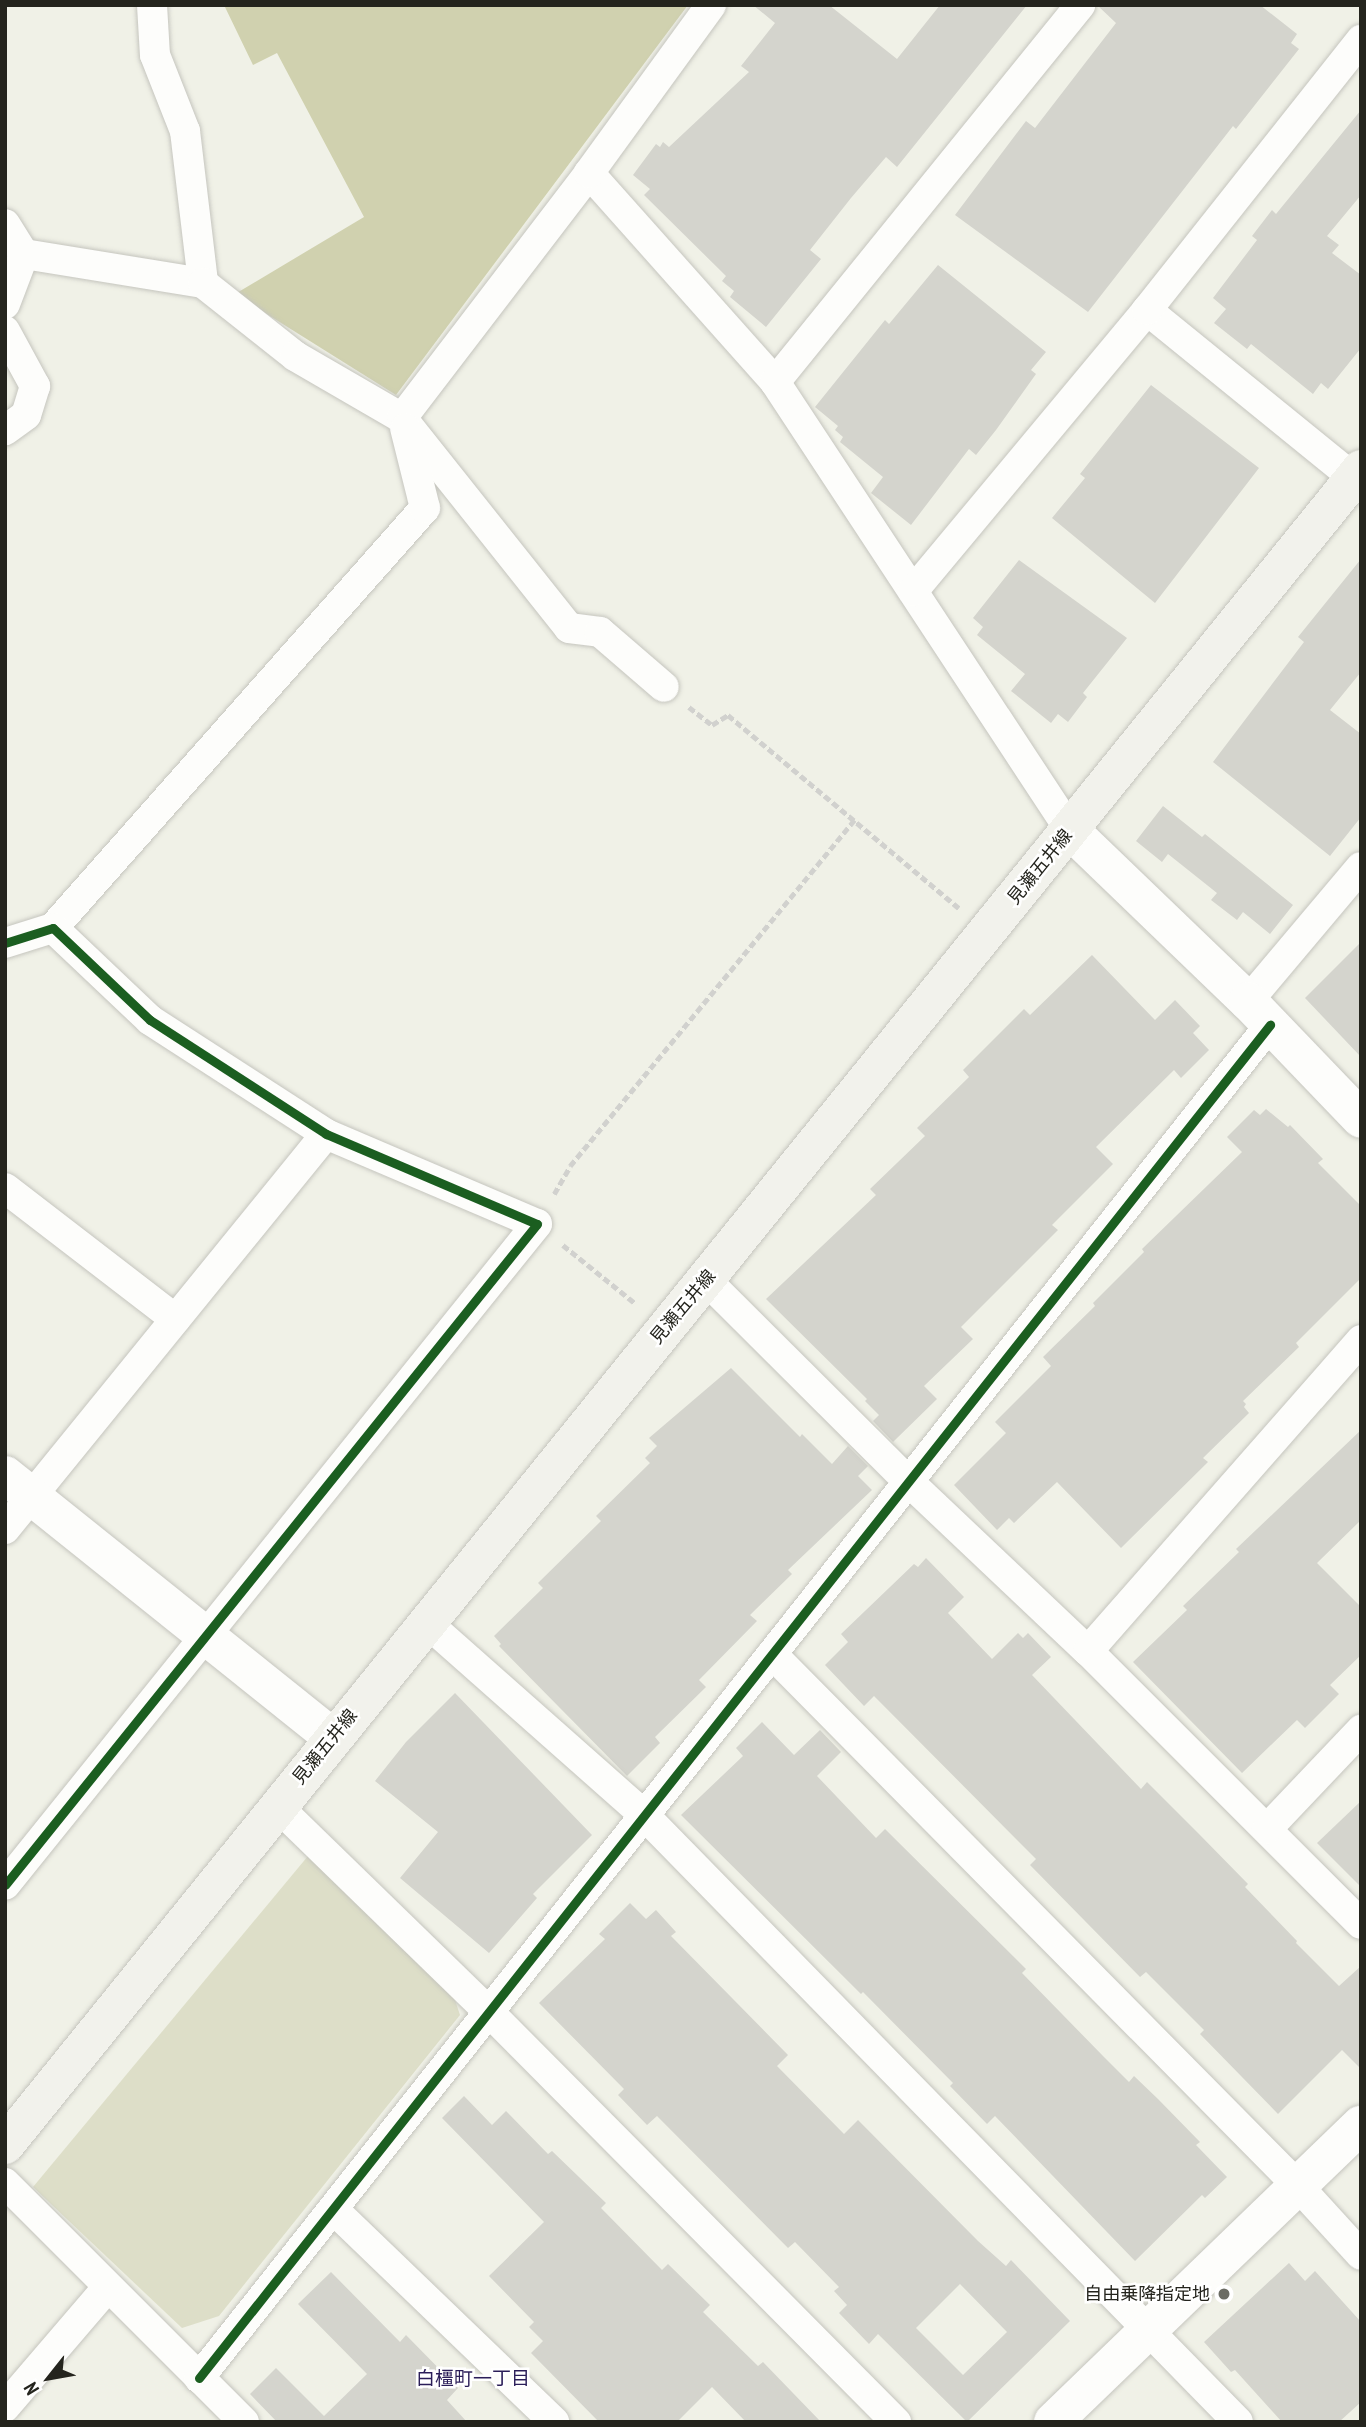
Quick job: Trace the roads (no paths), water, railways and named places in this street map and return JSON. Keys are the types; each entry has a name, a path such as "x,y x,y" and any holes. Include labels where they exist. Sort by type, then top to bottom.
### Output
{"main road":[{"name":"見瀬五井線","path":"5,2145 276,1806 706,1280 1357,474"}],"street":[{"path":"152,5 155,55 185,131 203,283"},
{"path":"402,418 589,173 710,5"},
{"path":"775,382 1080,5"},
{"path":"913,591 1147,310 1361,40"},
{"path":"589,173 775,382 1070,830 1259,1013 1361,1119"},
{"path":"5,224 24,254 203,283 295,356 402,418 569,628 600,632 664,687"},
{"path":"5,304 24,254"},
{"path":"1147,310 1357,474"},
{"path":"5,331 35,386 26,415 5,430"},
{"path":"5,943 52,928 425,508 402,418"},
{"path":"199,2378 909,1482 1259,1013 1361,867"},
{"path":"5,1885 537,1224 326,1134 150,1020 52,928"},
{"path":"5,1530 18,1486 176,1319 326,1134"},
{"path":"5,1188 176,1319"},
{"path":"706,1280 909,1482 1088,1651 1361,1924"},
{"path":"1088,1651 1361,1340"},
{"path":"18,1486 332,1737"},
{"path":"426,1622 644,1815 1238,2422"},
{"path":"772,1654 1298,2186 1361,2255"},
{"path":"1267,1829 1361,1730"},
{"path":"276,1806 489,2012 896,2422"},
{"path":"1053,2422 1361,2125"},
{"path":"5,2183 107,2288 244,2422"},
{"path":"333,2209 554,2422"},
{"path":"5,2407 107,2288"}],"place":[{"name":"自由乗降指定地","path":"1224,2294"}],"district":[{"name":"白橿町一丁目","path":"473,2379"}]}
